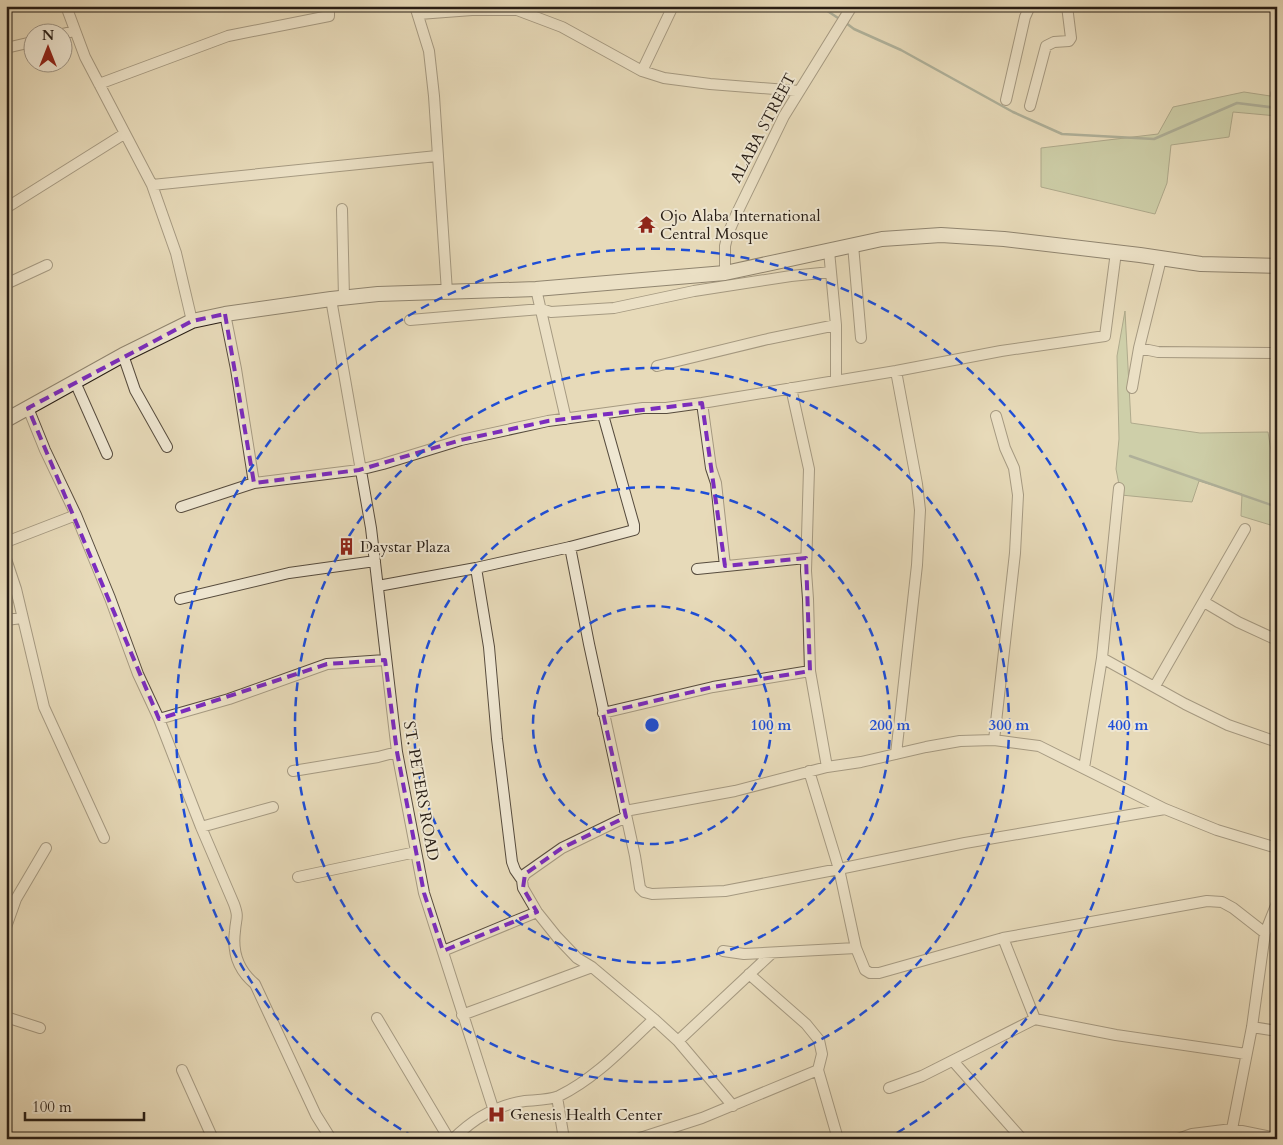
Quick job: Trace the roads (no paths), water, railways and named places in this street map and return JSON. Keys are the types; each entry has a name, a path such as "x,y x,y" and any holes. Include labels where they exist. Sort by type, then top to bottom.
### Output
{"main road":[{"path":"6,420 123,355 192,321 225,314 378,294 536,289 725,273 829,251 853,244 882,239 941,234 1004,239 1201,264 1277,266"}],"street":[{"path":"66,6 85,56 152,185 176,253 192,321"},
{"path":"99,84 228,36 329,16 329,6"},
{"path":"642,71 673,6"},
{"name":"ALABA STREET","path":"725,273 724,257 728,234 772,139 841,21 852,6"},
{"path":"1006,100 1025,17 1030,6"},
{"path":"1030,106 1046,46 1054,42 1069,41 1071,38 1067,6"},
{"path":"446,292 434,96 429,51 417,10 517,10 562,28 642,71 664,78 799,91"},
{"path":"6,48 22,44"},
{"path":"6,208 124,134"},
{"path":"152,185 437,156"},
{"name":"ST. PETERS ROAD","path":"342,209 337,299 359,470 363,481 375,561 397,752 424,893 493,1108"},
{"path":"853,244 861,338"},
{"path":"829,251 836,325 836,381"},
{"path":"181,507 254,483 359,470 461,440 548,421 603,415 643,408 702,403 896,371 1001,351 1105,336 1116,252"},
{"path":"1132,388 1158,259"},
{"path":"6,284 47,265"},
{"path":"410,320 541,309 551,312 614,308 694,291 791,276 831,272"},
{"path":"536,289 566,419"},
{"path":"225,314 236,369 254,483"},
{"path":"657,366 768,339 836,325"},
{"path":"1139,348 1158,352 1277,353"},
{"path":"123,355 135,390 167,447"},
{"path":"896,371 920,510 917,565 896,754"},
{"path":"75,382 107,454"},
{"path":"791,388 808,469 806,558 810,671 827,767"},
{"path":"702,403 711,468 716,484 725,566"},
{"path":"28,408 45,450 76,515 110,598 138,674 159,719 238,916 234,935 235,956 240,968 255,984 316,1115 331,1139"},
{"path":"378,586 476,568 570,547 634,530 603,415"},
{"path":"994,740 1015,553 1018,496 1014,468 1005,448 996,416"},
{"path":"1084,768 1102,658 1119,488"},
{"path":"6,542 76,515"},
{"path":"1155,686 1245,529"},
{"path":"570,547 640,888 644,892 652,894 725,891 965,842 1166,809"},
{"path":"697,569 806,558"},
{"path":"6,559 44,707 104,838"},
{"path":"180,599 289,572 375,561"},
{"path":"476,568 489,647 497,739 514,870 522,880 523,888 544,923 576,958 592,967 678,1041 733,1106"},
{"path":"1204,602 1259,633 1277,640"},
{"path":"6,620 22,618"},
{"path":"1102,658 1185,704 1228,725 1277,742"},
{"path":"159,719 229,699 327,664 386,660"},
{"path":"603,713 713,687 810,671"},
{"path":"522,880 525,874 562,848 626,814 735,791 827,767 960,741 994,740 1039,746 1166,809 1217,830 1277,848"},
{"path":"292,771 378,757 397,752"},
{"path":"809,771 839,869 856,948 865,970 870,973 879,974 1002,938 1207,901 1222,902 1233,908 1265,933"},
{"path":"201,827 273,807"},
{"path":"6,927 16,899 46,848"},
{"path":"298,877 416,852"},
{"path":"1232,1129 1252,1027 1265,933 1277,903"},
{"path":"443,951 537,912"},
{"path":"1002,938 1035,1019"},
{"path":"723,951 744,954 856,948"},
{"path":"678,1041 772,953"},
{"path":"462,1015 592,967"},
{"path":"749,974 806,1024 819,1040 822,1054 818,1070 838,1139"},
{"path":"6,1017 40,1028"},
{"path":"377,1018 451,1139 468,1124 493,1108 514,1102 558,1097 606,1064 654,1019"},
{"path":"889,1088 922,1076 1035,1019 1116,1035 1246,1054"},
{"path":"1252,1027 1277,1031"},
{"path":"953,1061 1022,1139"},
{"path":"182,1070 213,1139"},
{"path":"637,1139 664,1135 818,1070"},
{"path":"558,1097 564,1139"},
{"path":"1178,1139 1232,1129 1277,1138"}],"waterway":[{"path":"820,6 841,20"},
{"path":"846,23 854,29 901,50 1013,112 1062,134 1154,139 1237,103 1277,108"},
{"path":"1130,456 1277,507"}],"place":[{"name":"Ojo Alaba International Central Mosque","path":"646,225"},
{"name":"Daystar Plaza","path":"346,547"},
{"name":"Genesis Health Center","path":"496,1115"}]}
